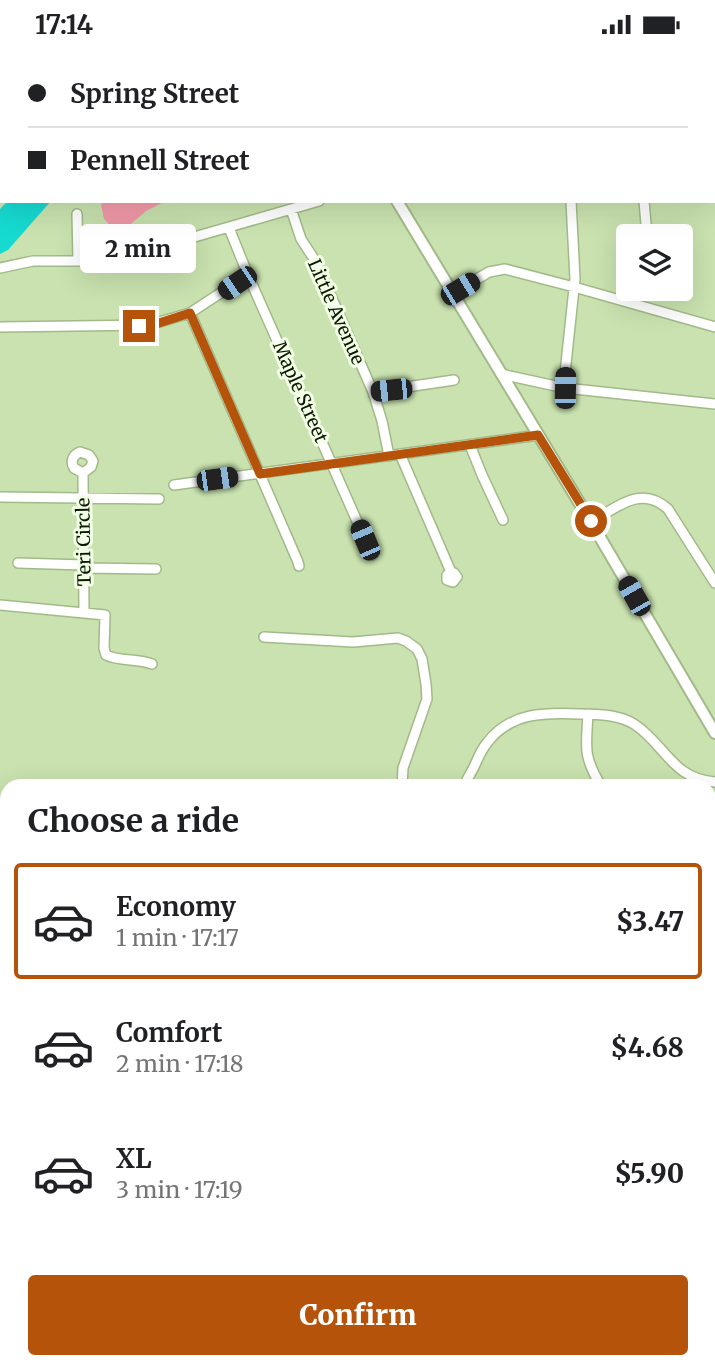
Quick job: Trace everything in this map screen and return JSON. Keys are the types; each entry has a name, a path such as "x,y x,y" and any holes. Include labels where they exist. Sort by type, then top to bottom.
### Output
{"main road":[{"path":"398,203 591,521 715,733"}],"street":[{"path":"0,268 33,261 110,260 125,257 312,203"},
{"path":"565,388 575,269 570,203"},
{"path":"644,203 646,224"},
{"name":"Little Avenue","path":"291,209 301,239 316,262 373,392 382,421 388,456"},
{"path":"77,214 78,260"},
{"name":"Maple Street","path":"229,228 247,275 372,555"},
{"path":"453,293 489,272 505,269 715,327"},
{"path":"0,327 139,326 159,323 190,313 247,275"},
{"path":"190,313 299,566"},
{"path":"501,374 565,388 715,404"},
{"path":"373,392 454,380"},
{"path":"174,485 538,435"},
{"path":"470,445 503,520"},
{"path":"400,454 451,572"},
{"name":"Teri Circle","path":"83,473 84,611"},
{"path":"0,497 159,499"},
{"path":"591,521 630,499 646,498 658,501 668,509 715,583"},
{"path":"18,563 156,569"},
{"path":"0,605 105,614 106,655 111,658 143,660 152,664"},
{"path":"264,637 353,642 398,638 417,649 422,659 427,699 403,768 402,779"},
{"path":"468,779 487,743 502,729 513,721 547,713 611,716 629,721 644,732 682,772 698,779"},
{"path":"588,715 587,755 597,779"}],"shaded area":[{"path":"162,203 146,211 131,224 109,224 104,219 101,204"}],"water":[{"path":"6,203 49,203 8,250 0,254 0,209"}],"route":[{"path":"139,326 190,313 260,474 538,435 591,521"}]}
